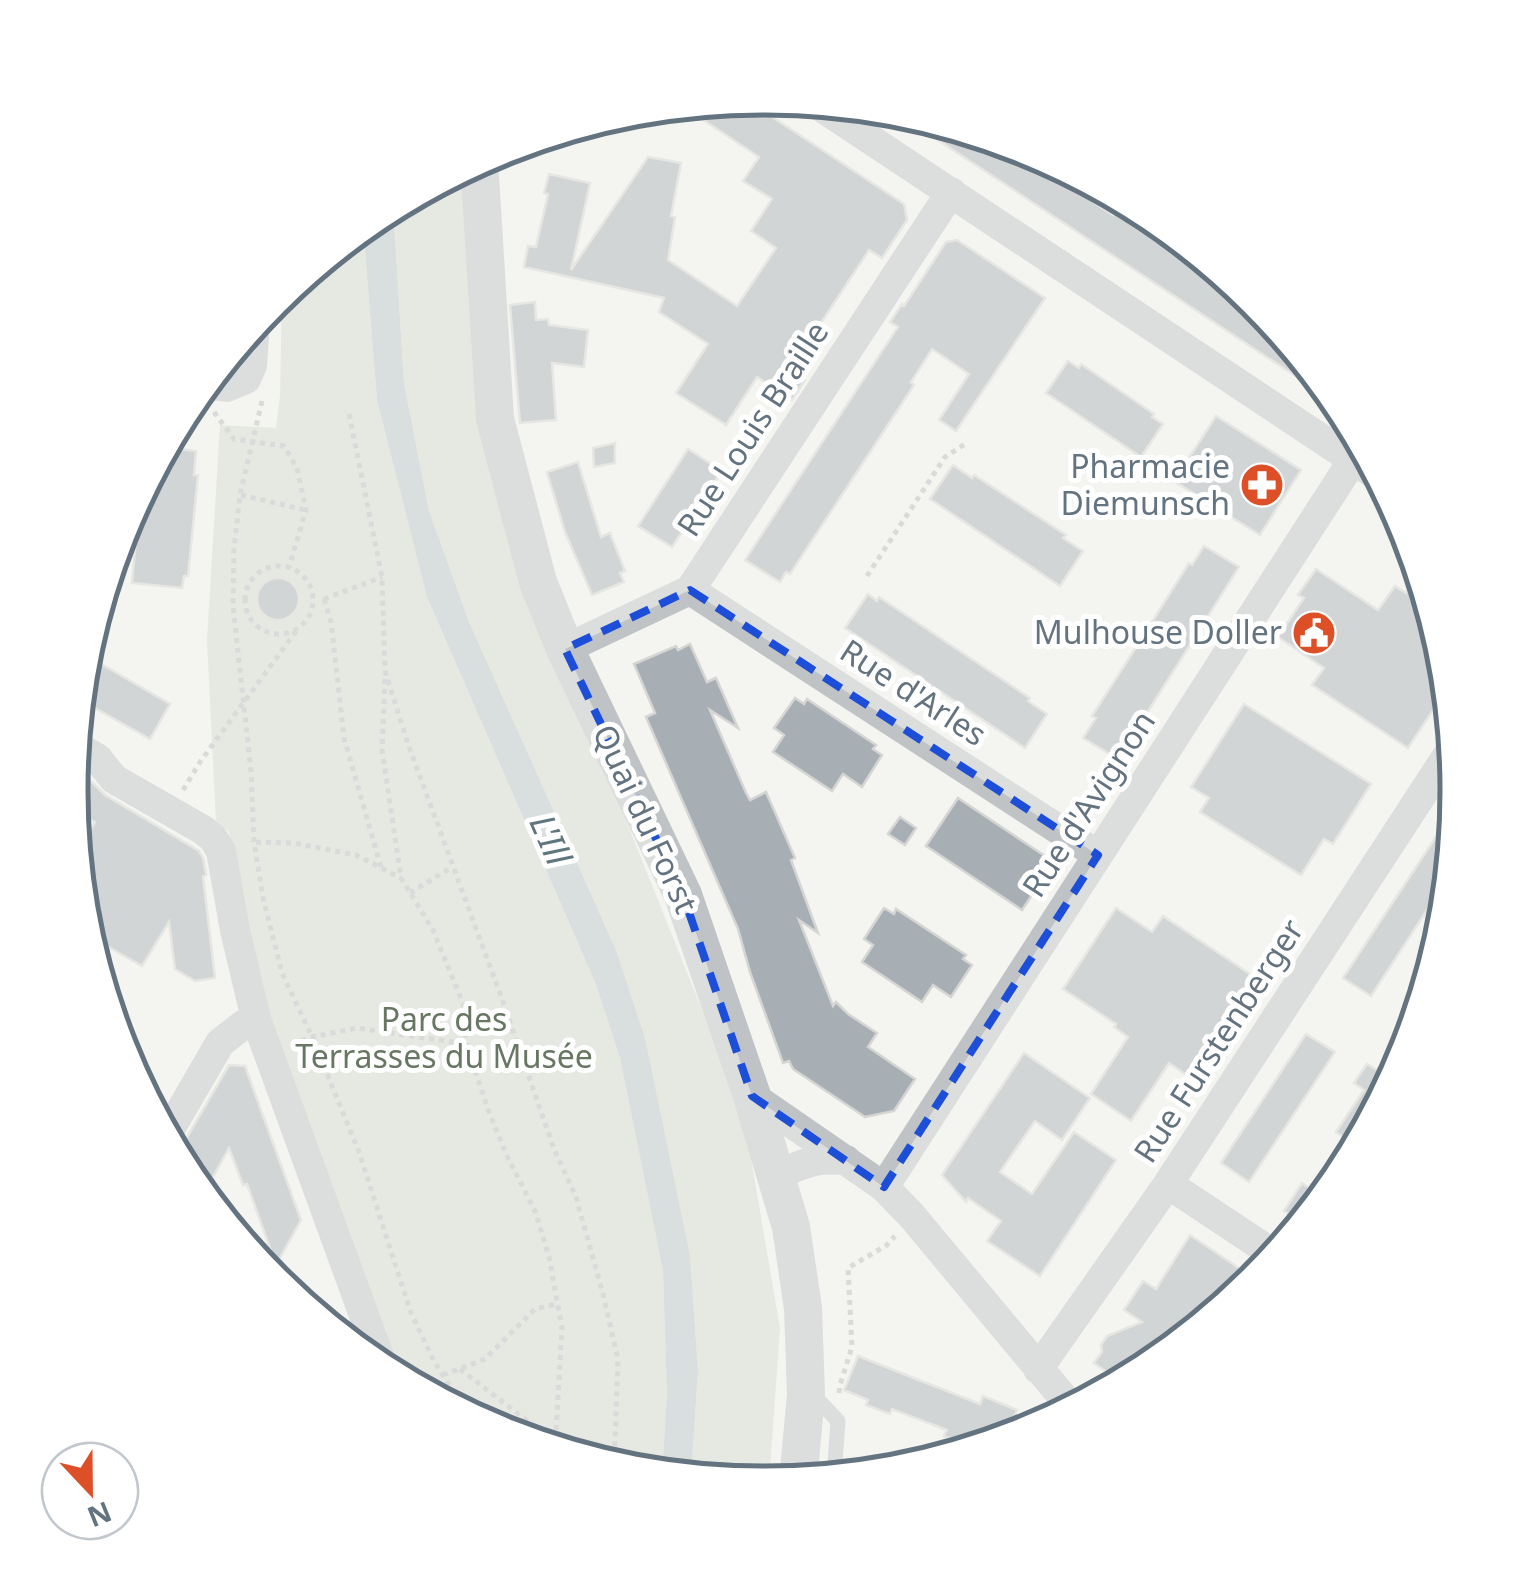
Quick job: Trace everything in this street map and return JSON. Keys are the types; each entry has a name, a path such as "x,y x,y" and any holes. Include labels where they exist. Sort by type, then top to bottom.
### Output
{"street":[{"path":"840,119 1349,451"},
{"name":"Quai du Forst","path":"481,177 496,419 538,582 565,649 683,895 752,1096 791,1227 802,1308 806,1395 799,1465"},
{"name":"Rue Louis Braille","path":"565,649 690,590 951,192"},
{"path":"219,390 254,390 253,347"},
{"name":"Rue d'Avignon","path":"884,1187 1098,854 1359,471"},
{"name":"Rue d'Arles","path":"690,590 1098,854"},
{"path":"89,753 114,779 203,830 222,851 256,1019 374,1343"},
{"name":"Rue Furstenberger","path":"1038,1369 1168,1184 1439,768"},
{"path":"174,1121 220,1043 256,1019"},
{"path":"752,1096 884,1187 1062,1397"},
{"path":"776,1175 807,1161 846,1160"},
{"path":"1168,1184 1262,1247"}],"lane":[{"path":"806,1395 820,1402 838,1420 835,1463"}],"path":[{"path":"254,390 251,442 234,550 233,606 251,772 254,842 263,898 282,973 359,1152 411,1313 453,1391"},
{"path":"211,402 234,439 284,446 297,468 306,510 289,567"},
{"path":"348,414 382,577 382,749 401,878 433,930 464,1006 466,1044 506,1154 535,1211 549,1257 562,1328 557,1434"},
{"path":"867,576 945,457 968,442"},
{"path":"240,495 306,510"},
{"path":"171,811 200,762 306,623 314,602 307,580 289,567 267,568 249,582 244,604 247,616 263,632 274,635 297,630"},
{"path":"314,602 382,577"},
{"path":"324,599 344,738 380,868"},
{"path":"233,606 244,604"},
{"path":"385,671 554,1149 576,1197 618,1359 615,1450"},
{"path":"213,838 294,843 356,855 401,878"},
{"path":"410,893 452,867"},
{"path":"267,1053 312,1037 357,1028 466,1044"},
{"path":"838,1420 840,1385 852,1346 848,1268 887,1245 912,1216"},
{"path":"444,1375 486,1358 535,1309 557,1304"},
{"path":"459,1369 529,1424"}],"highlighted area":[{"path":"690,590 1098,855 884,1187 752,1096 683,895 565,649"}],"green space":[{"path":"463,185 483,419 609,778 743,1112 780,1328 770,1466 692,1463 698,1371 690,1255 645,1039 616,950 469,622 429,511 404,383 394,224"},
{"name":"Parc des Terrasses du Musée","path":"365,245 377,400 427,597 595,982 620,1058 663,1271 667,1393 663,1459 546,1431 465,1397 386,1352 269,1030 245,929 229,832 216,821 207,640 220,425 276,428 282,316"}],"water":[{"name":"L'Ill","path":"394,224 404,383 429,511 469,622 616,950 645,1038 690,1255 698,1371 692,1463 663,1459 667,1393 663,1271 620,1058 595,982 427,597 377,400 365,245"}],"building":[{"path":"768,114 904,204 907,220 882,258 869,250 790,370 805,380 792,400 757,377 726,425 676,393 708,344 659,312 664,298 524,267 528,246 536,247 549,174 590,183 571,270 648,157 660,159 681,163 668,260 737,306 776,248 751,231 772,199 743,181 759,157 700,118"},
{"path":"933,137 1022,166 1139,228 1242,312 1300,379"},
{"path":"957,240 1045,298 956,431 939,420 969,374 932,349 899,408 790,574 786,572 780,582 745,560 898,327 890,322 946,242"},
{"path":"535,302 536,320 548,319 549,325 588,330 584,367 552,363 556,420 520,423 510,305"},
{"path":"1068,361 1079,368 1081,364 1163,424 1141,457 1046,393"},
{"path":"1216,416 1301,470 1260,535 1174,481"},
{"path":"615,443 615,463 594,467 593,448"},
{"path":"180,449 196,451 194,475 198,475 188,576 184,576 182,588 132,583 136,540 157,492"},
{"path":"688,449 722,471 672,547 638,526"},
{"path":"578,462 601,537 610,533 625,571 620,573 624,582 592,595 565,532 547,472"},
{"path":"953,465 1066,535 1063,538 1083,551 1060,586 930,499"},
{"path":"1204,546 1239,567 1118,759 1083,738 1096,718 1092,716 1189,563 1192,565"},
{"path":"1316,569 1378,610 1395,586 1406,593 1409,589 1427,659 1435,708 1408,748 1312,685 1324,668 1278,637 1304,598 1298,595"},
{"path":"278,578 293,584 299,599 293,614 278,620 263,614 257,599 263,584"},
{"path":"868,594 877,601 879,597 1030,698 1028,701 1047,714 1025,748 845,628"},
{"path":"690,644 707,682 716,678 738,728 710,710 746,793 750,800 766,792 795,858 791,860 818,933 799,920 833,1006 836,1002 877,1033 868,1047 915,1079 894,1111 865,1117 793,1069 789,1061 783,1063 738,929 646,717 655,713 634,664"},
{"path":"99,663 170,704 150,739 93,707"},
{"path":"795,698 804,704 807,699 876,745 873,749 882,755 862,787 843,774 832,791 773,752 784,735 774,728"},
{"path":"1244,704 1371,784 1333,844 1324,839 1301,875 1200,812 1209,798 1191,787"},
{"path":"88,780 105,795 199,851 206,875 203,876 215,978 195,981 175,969 169,922 142,966 106,945 89,835 95,822 89,818"},
{"path":"958,798 1054,862 1022,910 926,846"},
{"path":"900,817 916,828 905,845 888,834"},
{"path":"1438,834 1430,906 1371,996 1343,978"},
{"path":"884,908 894,914 896,909 966,955 963,959 972,965 951,997 933,985 922,1002 862,962 873,945 864,939"},
{"path":"1116,908 1152,932 1163,916 1256,978 1191,1078 1169,1063 1131,1121 1091,1094 1128,1037 1114,1027 1116,1024 1063,989"},
{"path":"1306,1034 1335,1052 1249,1182 1221,1163"},
{"path":"1024,1053 1090,1098 1062,1140 1035,1121 1000,1172 1032,1194 1074,1132 1116,1160 1040,1276 987,1241 1001,1221 968,1198 966,1202 942,1175"},
{"path":"1382,1063 1343,1137 1336,1132 1364,1090 1354,1083 1367,1064 1377,1070"},
{"path":"229,1065 245,1066 301,1220 278,1261 229,1148 211,1180 185,1140"},
{"path":"1302,1183 1310,1188 1290,1215 1284,1211"},
{"path":"1190,1235 1241,1270 1175,1327 1107,1372 1094,1363 1102,1352 1101,1345 1107,1336 1142,1322 1124,1310 1143,1281 1156,1289"},
{"path":"858,1356 980,1404 983,1396 1017,1410 1014,1418 952,1439 944,1436 947,1430 892,1409 890,1414 866,1405 868,1400 844,1390"}],"place":[{"name":"Pharmacie Diemunsch","path":"1262,485"},
{"name":"Mulhouse Doller","path":"1314,633"}]}
